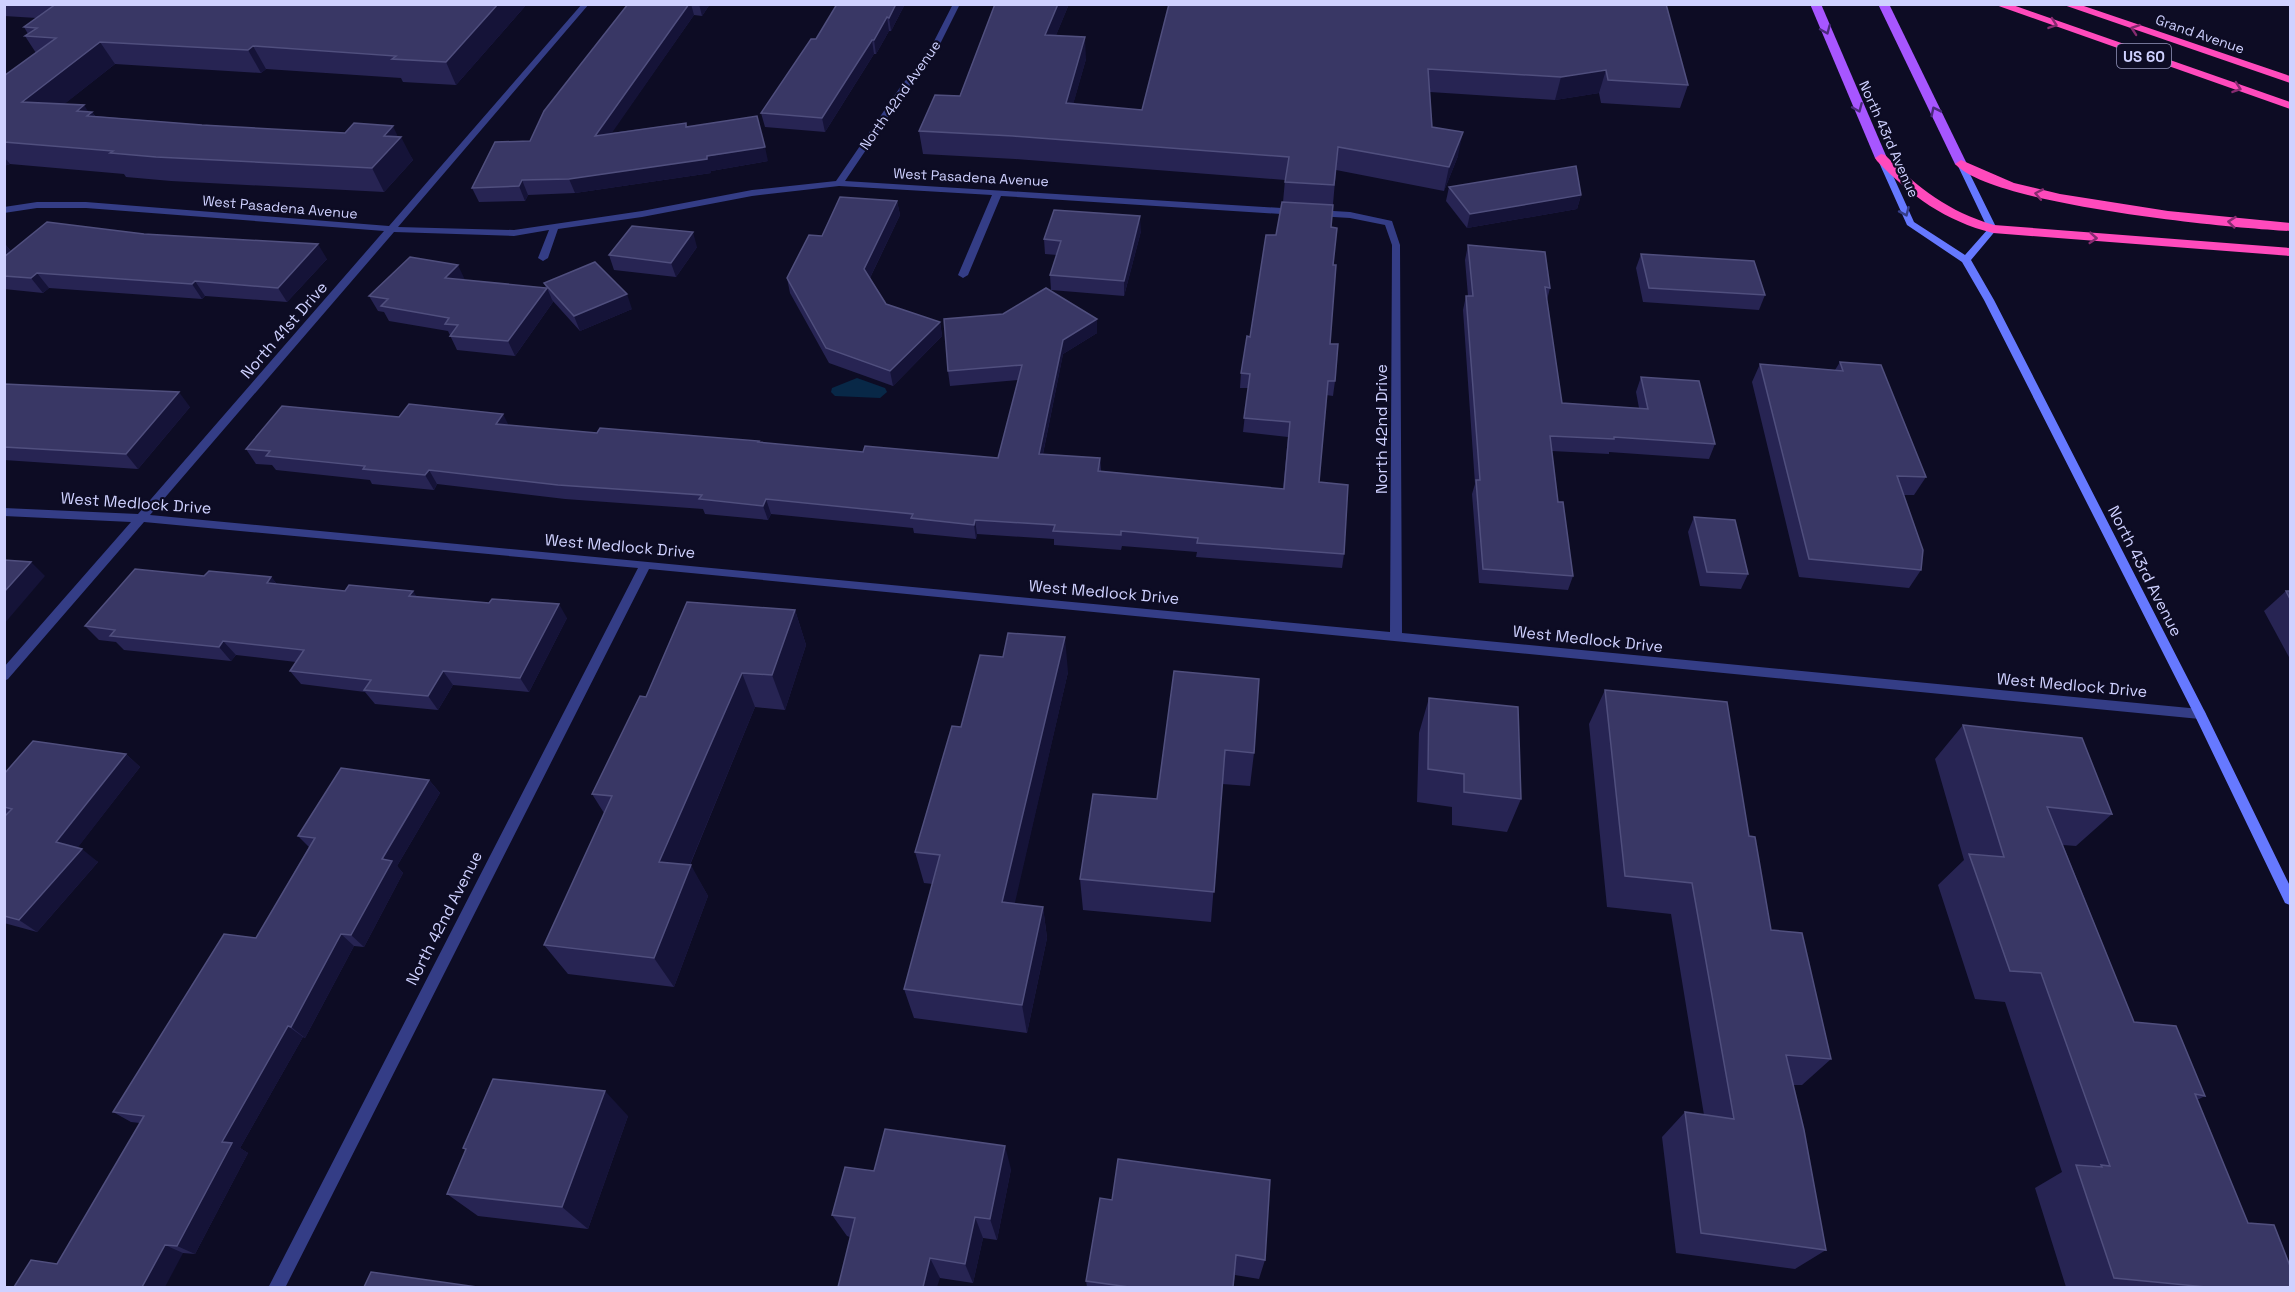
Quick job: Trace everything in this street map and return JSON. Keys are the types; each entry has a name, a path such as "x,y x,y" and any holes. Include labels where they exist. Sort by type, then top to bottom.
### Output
{"highway":[{"name":"US 60","path":"1998,4 2290,106"},
{"name":"Grand Avenue","path":"2066,4 2290,80"},
{"path":"1881,159 1919,196 1939,210 1968,223 1993,229 2290,252"},
{"path":"1961,164 1995,182 2064,198 2183,216 2290,227"}],"main road":[{"name":"North 43rd Avenue","path":"1815,4 1910,223 1966,260 2200,714 2290,899"},
{"path":"1883,4 1993,229 1966,260"}],"street":[{"name":"North 41st Drive","path":"4,676 586,4"},
{"name":"North 42nd Avenue","path":"839,183 931,54 957,4"},
{"name":"West Pasadena Avenue","path":"4,210 36,205 86,205 391,229 514,233 554,229 752,194 839,183 1350,215 1389,223"},
{"path":"963,275 998,192"},
{"name":"North 42nd Drive","path":"1389,223 1396,245 1396,637"},
{"path":"543,258 554,229"},
{"name":"West Medlock Drive","path":"4,512 141,518 2200,714"},
{"name":"North 42nd Avenue","path":"276,1287 645,565"}],"water":[{"path":"857,378 885,388 887,392 880,398 835,396 831,392 832,388"}],"building":[{"path":"56,4 498,4 446,62 392,59 396,56 253,46 248,50 100,42 22,102 84,105 77,111 92,112 87,116 202,125 345,133 354,123 393,126 384,136 401,137 372,168 156,157 4,142 4,76 56,38 25,36 37,28 24,27"},
{"path":"628,4 689,4 595,136 686,123 686,127 757,116 765,147 707,156 707,159 569,179 522,180 519,186 472,188 495,142 530,141 544,111"},
{"path":"837,4 896,4 822,118 761,113 811,39 816,39"},
{"path":"995,4 1058,4 1045,35 1085,37 1066,103 1142,110 1169,4 1666,4 1688,85 1608,80 1606,70 1561,77 1428,69 1432,127 1463,132 1449,167 1338,147 1334,185 1285,182 1289,157 919,131 935,95 960,96"},
{"path":"1576,166 1581,195 1470,214 1449,187"},
{"path":"840,197 897,201 864,269 886,304 940,322 890,371 826,348 787,278 809,235 822,236"},
{"path":"1282,202 1333,205 1331,227 1337,228 1330,344 1338,344 1335,381 1328,381 1319,482 1348,485 1344,554 1197,543 1198,538 1121,531 1121,535 1053,531 1055,525 975,520 974,525 911,518 913,514 766,499 763,506 699,499 702,495 558,485 429,470 425,475 363,469 365,466 266,456 270,451 246,449 282,406 399,417 409,404 503,414 496,424 597,433 600,428 863,452 865,446 998,458 1022,365 948,371 944,319 1003,314 1046,288 1097,319 1063,340 1039,454 1100,458 1098,471 1284,489 1290,422 1244,418 1250,374 1241,373 1247,336 1250,337 1266,235 1276,235"},
{"path":"1054,210 1140,216 1124,281 1050,275 1061,241 1044,239"},
{"path":"47,222 144,234 318,244 278,288 195,281 192,284 37,273 31,278 4,276 4,257"},
{"path":"632,226 693,232 671,263 609,255"},
{"path":"1468,245 1545,252 1550,288 1545,287 1562,403 1648,409 1641,377 1699,381 1715,444 1614,437 1614,439 1550,436 1558,502 1563,502 1573,576 1483,569 1476,480 1480,480 1466,296 1473,296"},
{"path":"1641,254 1754,261 1765,295 1649,288"},
{"path":"410,257 458,265 445,278 547,288 508,341 450,336 458,325 445,324 449,318 381,306 388,299 369,296"},
{"path":"595,262 627,294 574,316 544,283"},
{"path":"1840,362 1881,365 1926,477 1897,476 1923,550 1921,570 1809,559 1760,364 1843,371"},
{"path":"4,384 179,392 126,454 4,447"},
{"path":"1694,517 1735,520 1748,574 1707,572"},
{"path":"4,560 31,562 4,592"},
{"path":"135,569 204,576 209,571 271,577 267,583 345,591 349,585 413,591 409,596 489,603 492,599 559,604 520,678 443,671 428,696 364,690 371,680 290,671 304,650 223,641 219,647 110,636 115,630 85,626"},
{"path":"687,602 795,610 772,675 742,673 659,862 691,865 654,958 544,945 612,796 592,794 640,696 646,697"},
{"path":"1008,633 1065,637 1002,902 1043,907 1022,1005 904,989 940,855 915,852 952,726 961,727 980,655 1003,657"},
{"path":"1174,671 1259,679 1254,753 1225,750 1214,892 1080,879 1093,794 1157,799"},
{"path":"1605,690 1727,702 1749,836 1755,837 1771,930 1802,933 1831,1059 1786,1055 1804,1130 1826,1250 1701,1233 1685,1112 1734,1119 1692,883 1625,876"},
{"path":"1429,698 1518,707 1521,799 1464,792 1464,774 1428,769"},
{"path":"1963,725 2082,738 2112,814 2047,807 2134,1022 2176,1026 2205,1096 2195,1094 2248,1223 2274,1225 2290,1266 2290,1287 2206,1287 2114,1278 2076,1165 2110,1166 2041,973 2010,971 1969,854 2004,857"},
{"path":"33,741 126,754 56,842 82,849 19,920 4,916 4,817 12,809 4,807 4,774"},
{"path":"341,768 429,780 382,859 392,861 351,935 341,934 291,1027 288,1026 222,1142 232,1143 177,1246 165,1245 142,1287 14,1287 31,1260 57,1264 144,1116 113,1112 224,934 256,938 315,838 298,836"},
{"path":"493,1079 605,1091 562,1207 447,1194 466,1149 463,1148"},
{"path":"885,1129 1005,1146 990,1219 975,1217 965,1264 930,1258 923,1287 838,1287 855,1218 832,1215 845,1167 874,1171"},
{"path":"1118,1159 1270,1180 1265,1260 1236,1255 1233,1287 1129,1287 1086,1281 1100,1198 1112,1200"},
{"path":"371,1272 477,1287 364,1287"}]}
